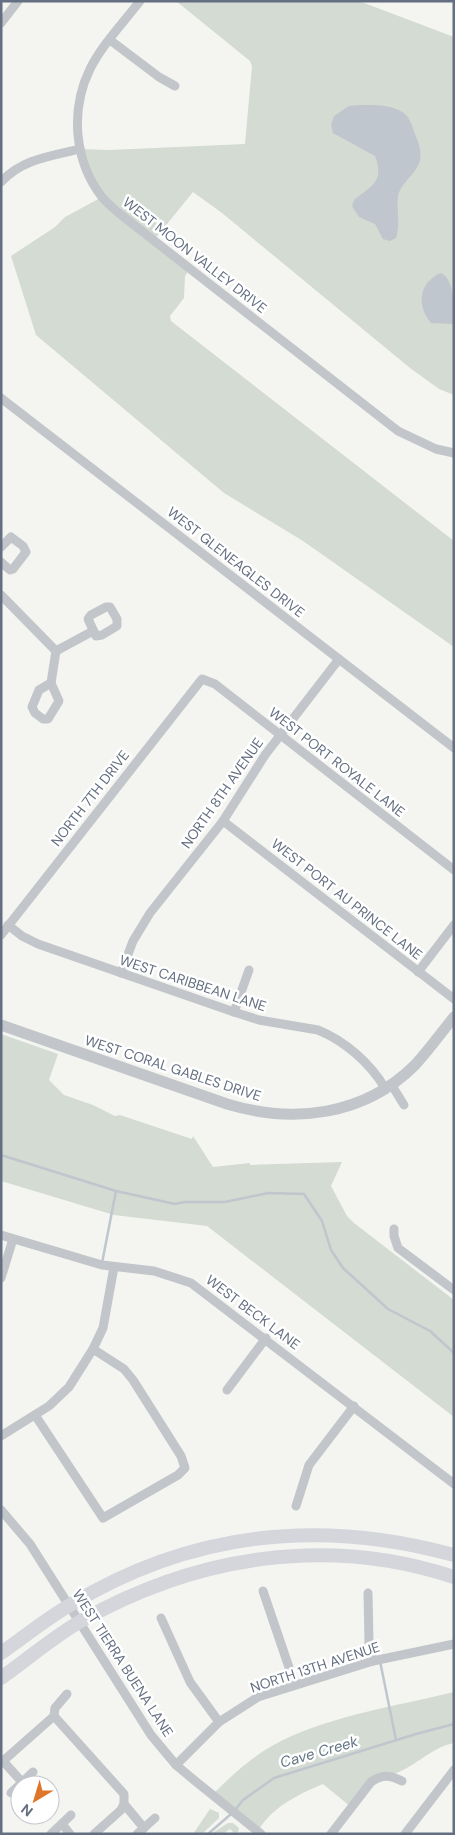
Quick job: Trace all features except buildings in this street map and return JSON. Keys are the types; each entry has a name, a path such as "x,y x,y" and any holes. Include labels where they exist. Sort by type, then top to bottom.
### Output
{"main road":[{"path":"1,1653 69,1605 132,1572 185,1553 237,1540 307,1534 348,1535 378,1538 454,1555"},
{"path":"1,1678 80,1622 134,1594 167,1580 208,1568 257,1559 304,1555 346,1556 429,1570 454,1577"}],"street":[{"path":"1,23 18,1"},
{"name":"WEST MOON VALLEY DRIVE","path":"140,1 90,68 81,92 77,126 80,149 88,172 102,196 126,218 398,431 436,449 454,453"},
{"path":"110,40 159,77 175,86"},
{"path":"1,182 31,160 80,149"},
{"name":"WEST GLENEAGLES DRIVE","path":"1,398 454,748"},
{"path":"1,547 11,537 26,549 26,552 13,569 10,570 2,565"},
{"path":"1,595 56,651"},
{"path":"56,651 94,632"},
{"path":"51,683 56,651"},
{"name":"NORTH 8TH AVENUE","path":"122,974 134,942 150,914 223,821 280,735 338,659"},
{"name":"WEST PORT ROYALE LANE","path":"202,679 215,684 454,870"},
{"name":"NORTH 7TH DRIVE","path":"1,935 202,679"},
{"name":"WEST PORT AU PRINCE LANE","path":"223,821 454,999"},
{"name":"WEST CARIBBEAN LANE","path":"8,925 30,940 234,1012 259,1020 327,1033 364,1061 404,1106"},
{"path":"418,972 454,925"},
{"path":"234,1012 249,970"},
{"name":"WEST CORAL GABLES DRIVE","path":"1,1026 255,1112 293,1115 323,1113 354,1104 388,1086 414,1065 454,1017"},
{"path":"394,1229 398,1248 452,1287"},
{"name":"WEST BECK LANE","path":"1,1235 114,1267 154,1271 192,1283 454,1484"},
{"path":"1,1278 13,1239"},
{"path":"1,1436 35,1415 64,1393 93,1349 107,1316 114,1267"},
{"path":"227,1390 266,1338"},
{"path":"35,1415 102,1518 178,1475 185,1468 181,1456 134,1380 124,1369 93,1349"},
{"path":"296,1506 309,1466 354,1406"},
{"name":"WEST TIERRA BUENA LANE","path":"1,1510 22,1532 151,1735 176,1764 262,1834"},
{"path":"264,1591 295,1685"},
{"path":"368,1593 369,1643 373,1661"},
{"path":"161,1618 190,1682 219,1722"},
{"name":"NORTH 13TH AVENUE","path":"176,1764 219,1722 258,1697 373,1661 454,1644"},
{"path":"67,1694 54,1708 54,1716 124,1794 124,1804 121,1810 94,1834"},
{"path":"15,1775 2,1762 54,1716"},
{"path":"404,1834 454,1770"},
{"path":"30,1775 33,1772"},
{"path":"331,1834 371,1782 380,1776 392,1776 402,1781"},
{"path":"124,1804 141,1831 155,1818"},
{"path":"51,1834 71,1815"},
{"path":"62,1824 70,1834"}],"shaded area":[{"path":"176,1 359,1 454,37 454,395 439,389 410,368 222,213 193,192 154,240 190,269 185,276 184,298 170,316 171,321 454,541 454,647 303,541 224,493 36,335 11,256 55,227 65,217 102,197 80,149 109,150 245,144 252,66 250,61"},
{"path":"349,106 391,107 402,112 410,120 419,147 420,157 416,170 402,186 398,196 396,238 390,241 383,239 375,224 359,217 352,206 354,200 371,187 377,178 378,165 375,156 333,133 331,125 334,116"},
{"path":"441,273 446,277 451,288 454,302 454,324 431,323 423,309 422,295 424,288 428,282"},
{"path":"1,1034 58,1054 49,1080 64,1095 93,1105 115,1116 120,1115 192,1139 193,1136 213,1167 250,1163 250,1165 342,1162 331,1186 347,1216 454,1300 454,1417 207,1226 114,1215 1,1181"},
{"path":"454,1692 454,1743 435,1750 399,1772 380,1776 351,1807 323,1784 295,1797 278,1808 258,1831 212,1795 253,1758 271,1746 301,1732 344,1718"},
{"path":"210,1809 219,1813 219,1818 202,1834 193,1834"},
{"path":"228,1823 233,1823 239,1828 238,1832 234,1833 230,1829 223,1834 211,1834"}],"waterway":[{"path":"1,1155 116,1191 175,1204 184,1202 225,1202 268,1193 304,1194 322,1221 331,1250 343,1268 388,1309 430,1331 454,1353"},
{"path":"102,1263 116,1191"},
{"path":"380,1661 396,1740"},
{"name":"Cave Creek","path":"235,1810 243,1800 274,1778 454,1724"},
{"name":"Cave Creek","path":"208,1834 231,1814"}]}
